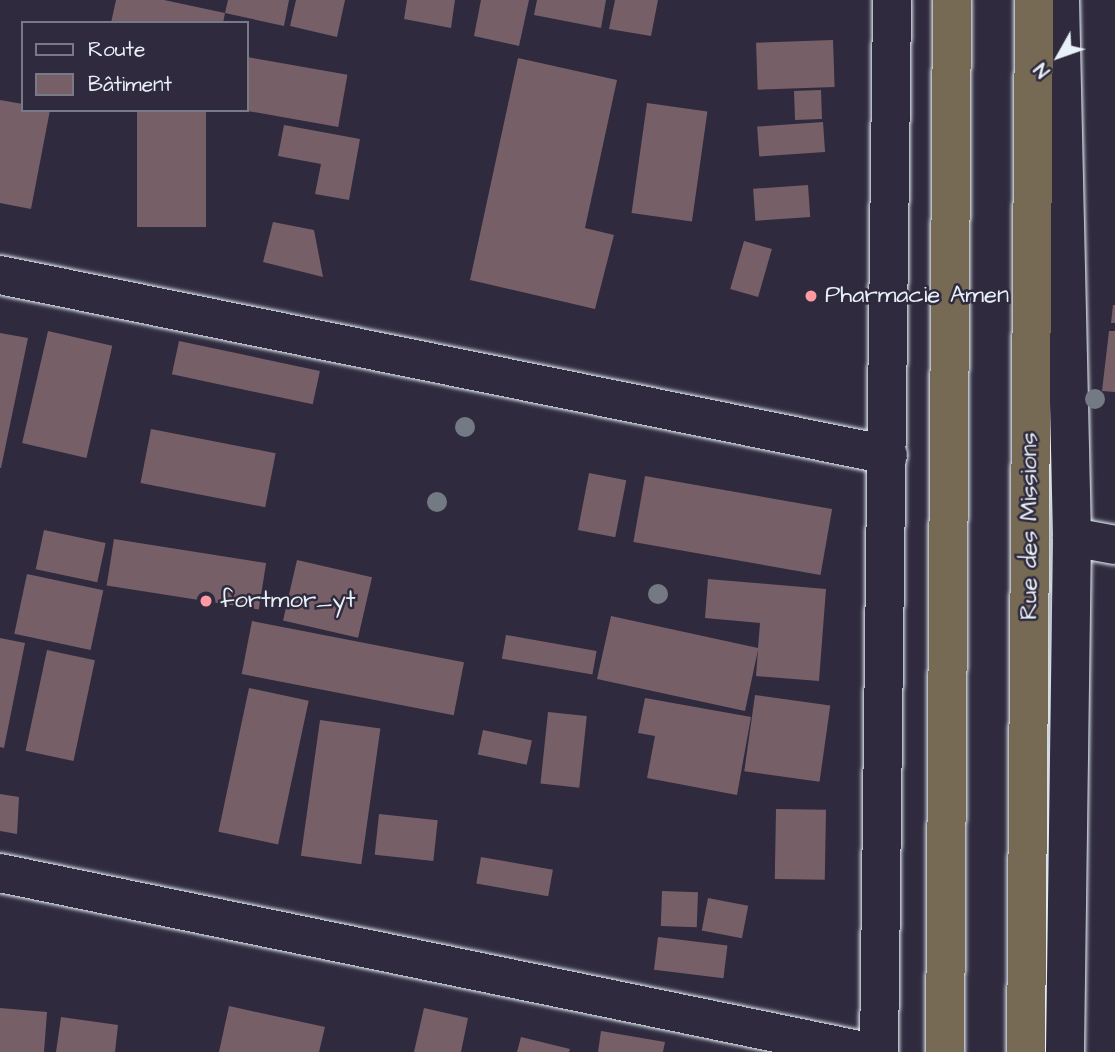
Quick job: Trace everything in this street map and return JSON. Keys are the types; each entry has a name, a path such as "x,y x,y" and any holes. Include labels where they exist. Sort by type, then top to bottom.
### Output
{"highway":[{"path":"945,1052 952,0"},
{"name":"Rue des Missions","path":"1026,1052 1034,0"}],"street":[{"path":"879,1052 892,0"},
{"path":"1060,0 1072,537 1065,1052"},
{"path":"0,275 888,455"},
{"path":"1072,537 1115,545"},
{"path":"0,873 868,1052"}],"building":[{"path":"116,0 164,0 225,13 223,21 111,21"},
{"path":"228,0 289,0 284,26 225,13"},
{"path":"296,0 345,0 337,37 290,26"},
{"path":"407,0 455,0 451,28 404,19"},
{"path":"481,0 529,0 519,46 474,36"},
{"path":"537,0 606,0 601,28 534,15"},
{"path":"615,0 658,0 651,36 609,29"},
{"path":"833,40 835,87 758,90 756,43"},
{"path":"248,57 347,75 338,127 248,111"},
{"path":"518,58 617,80 585,228 614,235 595,309 470,280"},
{"path":"821,90 822,119 795,120 794,91"},
{"path":"0,100 21,104 21,112 50,112 31,209 0,203"},
{"path":"647,103 707,111 692,221 632,213"},
{"path":"137,112 206,112 206,227 137,227"},
{"path":"823,122 825,152 759,157 757,127"},
{"path":"284,125 360,139 349,200 315,194 321,164 278,156"},
{"path":"808,185 810,217 755,221 753,189"},
{"path":"273,222 314,230 323,277 263,262"},
{"path":"744,241 772,249 758,297 730,289"},
{"path":"1113,305 1115,323 1111,323"},
{"path":"48,331 112,346 86,458 22,443"},
{"path":"1109,331 1115,331 1115,392 1102,391"},
{"path":"0,333 28,338 1,468 0,468"},
{"path":"179,341 320,371 313,404 172,374"},
{"path":"151,429 276,453 265,507 141,483"},
{"path":"589,473 626,480 615,537 578,530"},
{"path":"645,476 832,509 820,575 633,542"},
{"path":"44,530 106,543 97,582 36,569"},
{"path":"114,539 266,563 259,610 107,585"},
{"path":"297,560 372,577 358,638 283,620"},
{"path":"27,574 103,590 91,650 14,634"},
{"path":"708,579 826,589 819,681 756,676 758,650 745,711 597,679 611,616 758,648 760,623 705,618"},
{"path":"252,621 464,662 454,715 242,674"},
{"path":"506,635 597,651 592,675 502,659"},
{"path":"0,638 25,643 4,748 0,747"},
{"path":"47,650 95,660 74,761 26,751"},
{"path":"249,688 309,701 278,844 218,832"},
{"path":"755,695 830,706 820,782 744,771"},
{"path":"645,698 751,717 737,795 647,778 655,736 638,733"},
{"path":"548,712 587,716 579,788 540,784"},
{"path":"320,720 380,728 361,864 301,856"},
{"path":"483,730 532,740 527,765 478,754"},
{"path":"0,794 19,797 17,834 0,831"},
{"path":"776,809 826,810 825,880 775,879"},
{"path":"379,814 438,820 433,861 375,855"},
{"path":"481,857 553,870 548,896 476,884"},
{"path":"662,891 698,892 697,927 661,926"},
{"path":"708,898 748,906 742,938 702,930"},
{"path":"658,937 727,946 723,978 654,970"},
{"path":"229,1006 325,1027 319,1052 219,1052"},
{"path":"0,1008 47,1012 44,1052 0,1052"},
{"path":"424,1008 468,1018 461,1052 414,1052"},
{"path":"61,1017 118,1025 115,1052 56,1052"},
{"path":"601,1031 665,1042 663,1052 598,1052"},
{"path":"521,1037 570,1049 569,1052 517,1052"}],"place":[{"name":"Pharmacie Amen","path":"811,296"},
{"name":"fortmor_yt","path":"206,601"}]}
